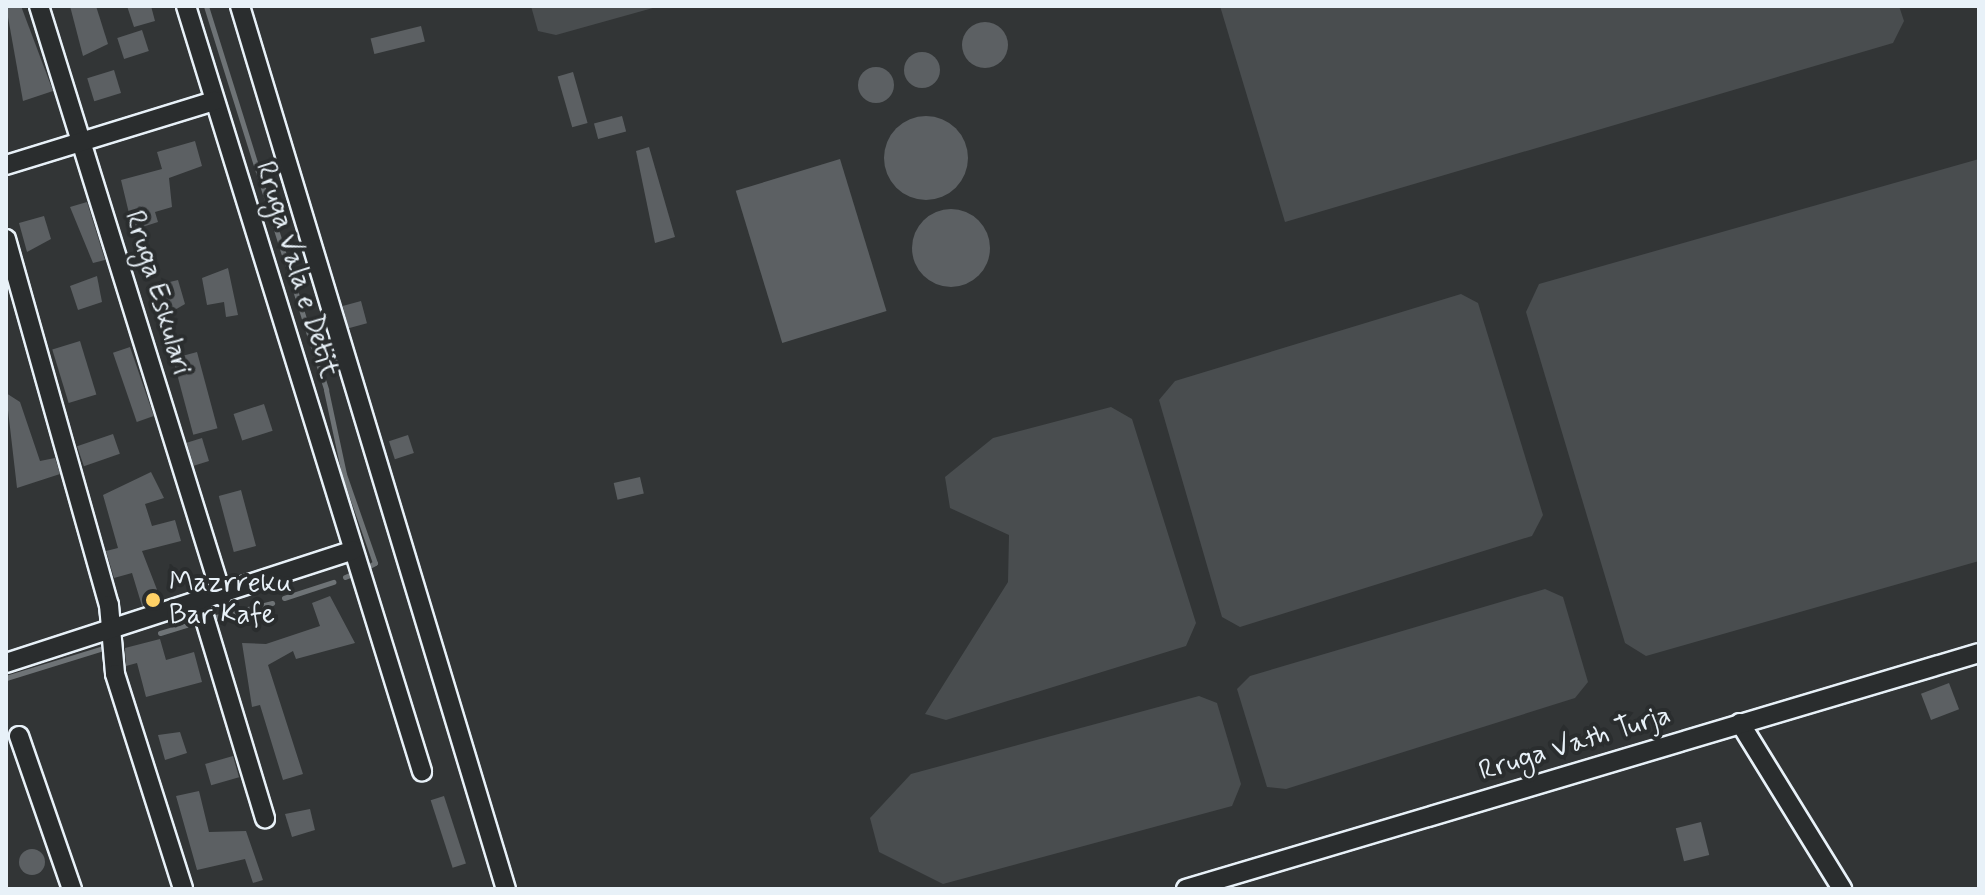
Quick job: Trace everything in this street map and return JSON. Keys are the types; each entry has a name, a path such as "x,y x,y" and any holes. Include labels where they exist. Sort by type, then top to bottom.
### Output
{"street":[{"name":"Rruga Eskulari","path":"39,6 222,596"},
{"name":"Rruga Vala e Detit","path":"186,6 422,771"},
{"path":"240,6 506,889"},
{"path":"6,165 214,101"},
{"path":"6,239 109,605 115,674 183,889"},
{"path":"6,642 9,662 222,596 353,550"},
{"path":"200,603 265,818"},
{"name":"Rruga Vath Turja","path":"1186,889 1979,653"},
{"path":"1740,723 1842,889"},
{"path":"19,736 72,889"}],"shaded area":[{"path":"531,6 660,6 556,35 538,31"},
{"path":"1220,6 1899,6 1904,21 1893,43 1285,222"},
{"path":"1979,159 1979,561 1646,656 1625,643 1526,312 1539,284"},
{"path":"1461,294 1478,303 1543,515 1532,536 1240,627 1222,617 1159,400 1175,381"},
{"path":"1111,407 1132,419 1196,623 1186,646 946,720 925,714 1008,582 1009,535 950,508 945,477 993,438"},
{"path":"1545,589 1563,597 1588,682 1575,698 1286,789 1267,787 1237,689 1250,676"},
{"path":"1199,696 1217,703 1241,784 1232,806 943,884 879,852 870,818 911,774"}],"building":[{"path":"6,6 21,6 53,91 23,101"},
{"path":"70,6 96,6 108,44 83,56"},
{"path":"127,6 151,6 155,21 134,27"},
{"path":"985,22 1002,28 1008,45 1002,62 985,68 968,62 962,45 968,28"},
{"path":"421,26 425,42 374,54 371,39"},
{"path":"142,30 149,51 124,59 117,38"},
{"path":"922,52 935,57 940,70 935,83 922,88 909,83 904,70 909,57"},
{"path":"876,67 889,72 894,85 889,98 876,103 863,98 858,85 863,72"},
{"path":"114,70 121,93 94,101 87,78"},
{"path":"573,72 588,123 572,127 558,76"},
{"path":"622,116 626,131 598,139 594,124"},
{"path":"926,116 942,119 956,128 965,142 968,158 965,174 956,188 942,197 926,200 910,197 896,188 887,174 884,158 887,142 896,128 910,119"},
{"path":"195,141 202,166 169,178 172,207 155,212 158,222 133,230 121,180 162,169 157,152"},
{"path":"649,147 675,237 655,243 636,151"},
{"path":"840,159 886,311 782,343 736,191"},
{"path":"87,202 105,260 93,263 70,207"},
{"path":"943,209 959,209 973,215 984,226 990,248 984,270 973,281 959,287 943,287 929,281 918,270 912,256 912,240 918,226 929,215"},
{"path":"44,216 51,239 27,252 19,223"},
{"path":"228,268 238,315 226,317 224,302 207,305 202,278"},
{"path":"97,276 102,302 78,310 70,286"},
{"path":"178,280 185,304 161,318 153,286"},
{"path":"361,301 367,323 349,328 343,306"},
{"path":"80,341 96,395 69,403 52,349"},
{"path":"130,347 154,416 137,422 113,353"},
{"path":"197,352 217,428 193,435 173,358"},
{"path":"6,393 20,402 40,461 55,458 60,474 17,488"},
{"path":"264,404 273,431 242,441 234,414"},
{"path":"113,434 120,454 84,466 77,446"},
{"path":"408,435 414,453 395,459 389,441"},
{"path":"202,438 209,461 194,466 187,443"},
{"path":"151,472 164,498 145,504 152,526 175,520 181,541 142,551 161,600 142,606 132,573 114,578 106,551 118,548 103,495"},
{"path":"640,477 644,494 618,500 614,483"},
{"path":"241,490 256,546 234,552 219,496"},
{"path":"330,596 355,643 296,659 293,651 268,665 303,774 283,780 260,705 252,707 242,643 266,644 320,626 312,603"},
{"path":"160,639 166,660 194,652 202,682 146,697 137,663 126,666 125,648"},
{"path":"1949,683 1959,709 1931,720 1921,694"},
{"path":"180,732 187,753 165,760 158,735"},
{"path":"233,756 239,777 211,785 205,764"},
{"path":"199,791 209,832 246,831 263,880 253,883 245,859 197,870 176,796"},
{"path":"444,796 466,864 453,868 431,800"},
{"path":"310,809 315,830 292,837 285,814"},
{"path":"1701,822 1709,855 1684,861 1676,828"},
{"path":"32,849 41,853 45,862 41,871 32,875 23,871 19,862 23,853"}],"waterway":[{"path":"206,6 326,390 344,474 375,563 369,566"},
{"path":"345,577 352,574"},
{"path":"284,598 333,582"},
{"path":"212,618 272,603"},
{"path":"160,633 186,625"},
{"path":"6,678 100,649"}],"place":[{"name":"Mazrreku Bar Kafe","path":"153,600"}]}
